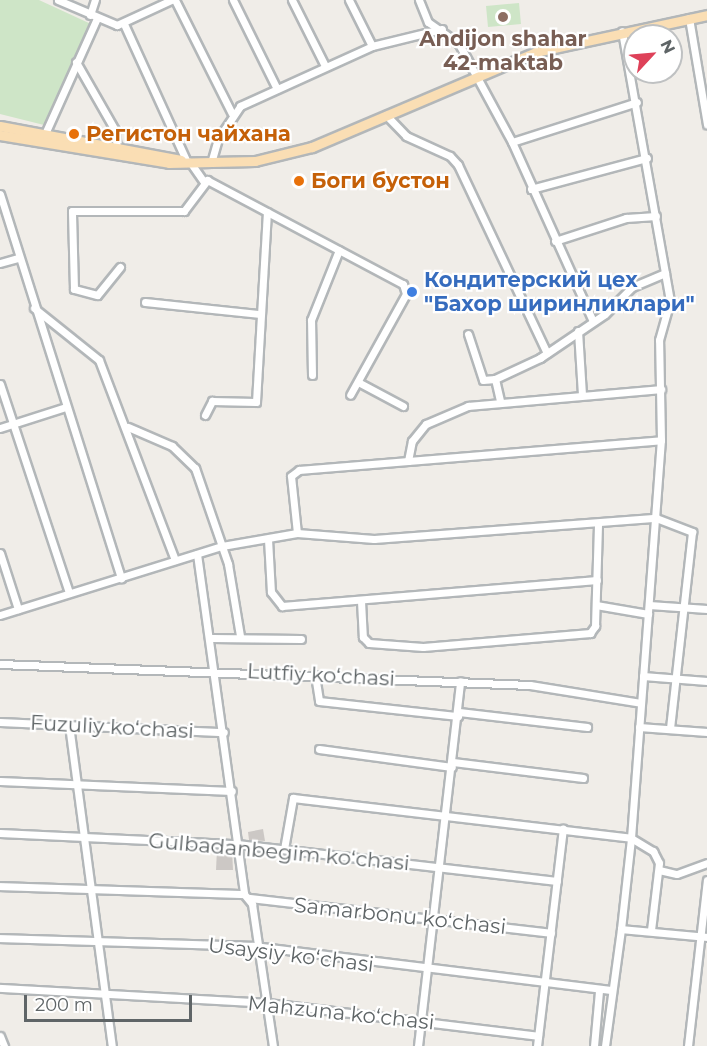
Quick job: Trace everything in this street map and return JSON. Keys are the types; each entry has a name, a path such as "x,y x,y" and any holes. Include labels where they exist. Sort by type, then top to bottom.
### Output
{"main road":[{"path":"0,135 188,162 211,163 285,156 536,52 622,31 707,15"},
{"path":"0,126 188,162"}],"street":[{"path":"58,0 93,16 124,24 173,0 232,114"},
{"path":"44,136 76,62 93,16 95,0"},
{"path":"233,0 277,88"},
{"path":"292,0 325,66"},
{"path":"349,0 372,46"},
{"path":"419,0 424,18 455,39 476,75 512,142 531,189 592,321"},
{"path":"689,18 707,124"},
{"path":"124,24 188,162 204,182 339,250 406,289 350,395"},
{"path":"211,163 232,114 277,88 372,46 442,29"},
{"path":"604,1046 609,990 621,929 631,838 661,440 659,340 670,301 647,158 622,31"},
{"path":"76,62 115,130 117,148"},
{"path":"512,142 637,102"},
{"path":"386,115 406,136 450,156 458,165 547,353"},
{"path":"531,189 647,158"},
{"path":"120,267 97,295 75,290 72,211 184,211 204,182"},
{"path":"0,194 18,258 121,578"},
{"path":"205,415 212,400 256,402 262,356 260,314 267,212"},
{"path":"555,241 626,218 656,216"},
{"path":"312,375 311,320 339,250"},
{"path":"0,263 18,258"},
{"path":"468,334 483,380 495,379 547,353 592,321 632,287 665,273"},
{"path":"145,302 260,314"},
{"path":"34,308 99,360 128,427 175,560"},
{"path":"578,331 582,395"},
{"path":"495,379 501,400"},
{"path":"357,382 403,406"},
{"path":"0,384 69,594"},
{"path":"408,461 412,441 426,424 468,406 501,400 661,389"},
{"path":"0,429 66,407"},
{"path":"128,427 172,447 195,468 222,546 240,636"},
{"path":"297,533 294,472 661,440"},
{"path":"0,615 222,546 297,533 374,539 656,518 692,532 670,729"},
{"path":"361,601 365,641 423,647 590,633 596,605 598,523"},
{"path":"268,539 270,592 277,605 361,601 597,580"},
{"path":"0,553 18,609"},
{"path":"197,554 212,638 237,844 246,896 259,949 273,1046"},
{"path":"596,605 648,614"},
{"path":"649,605 707,609"},
{"path":"212,638 240,636 301,639"},
{"name":"Lutfiy koʻchasi","path":"0,664 530,685 641,703"},
{"path":"315,675 319,701 587,727"},
{"path":"643,676 707,681"},
{"path":"418,1046 453,764 460,681"},
{"name":"Fuzuliy koʻchasi","path":"0,722 224,732"},
{"path":"69,725 108,993 112,1046"},
{"path":"639,727 707,732"},
{"path":"319,749 584,778"},
{"path":"0,781 232,791"},
{"path":"284,849 293,798 631,838 656,853 659,870 651,930"},
{"path":"537,1046 563,830"},
{"name":"Gulbadanbegim koʻchasi","path":"0,833 237,844 557,882"},
{"path":"659,870 677,874 707,863"},
{"path":"688,1046 704,936 707,880"},
{"name":"Samarbonu koʻchasi","path":"0,886 246,896 551,933"},
{"path":"621,929 704,936"},
{"name":"Usaysiy koʻchasi","path":"0,938 259,949 427,971 599,991 609,990"},
{"name":"Mahzuna koʻchasi","path":"0,988 267,1003 538,1036"},
{"path":"594,1046 599,991"},
{"path":"0,1036 4,1046"}],"green space":[{"path":"0,0 39,0 91,24 44,125 0,114"},
{"path":"519,3 521,24 488,27 486,6"}],"building":[{"path":"263,829 265,841 249,840 248,832"},
{"path":"217,849 232,849 233,870 216,870"}],"place":[{"name":"Andijon shahar 42-maktab","path":"503,17"},
{"name":"Регистон чайхана","path":"74,134"},
{"name":"Боги бустон","path":"299,181"},
{"name":"Кондитерский цех \"Бахор ширинликлари\"","path":"412,292"}]}
